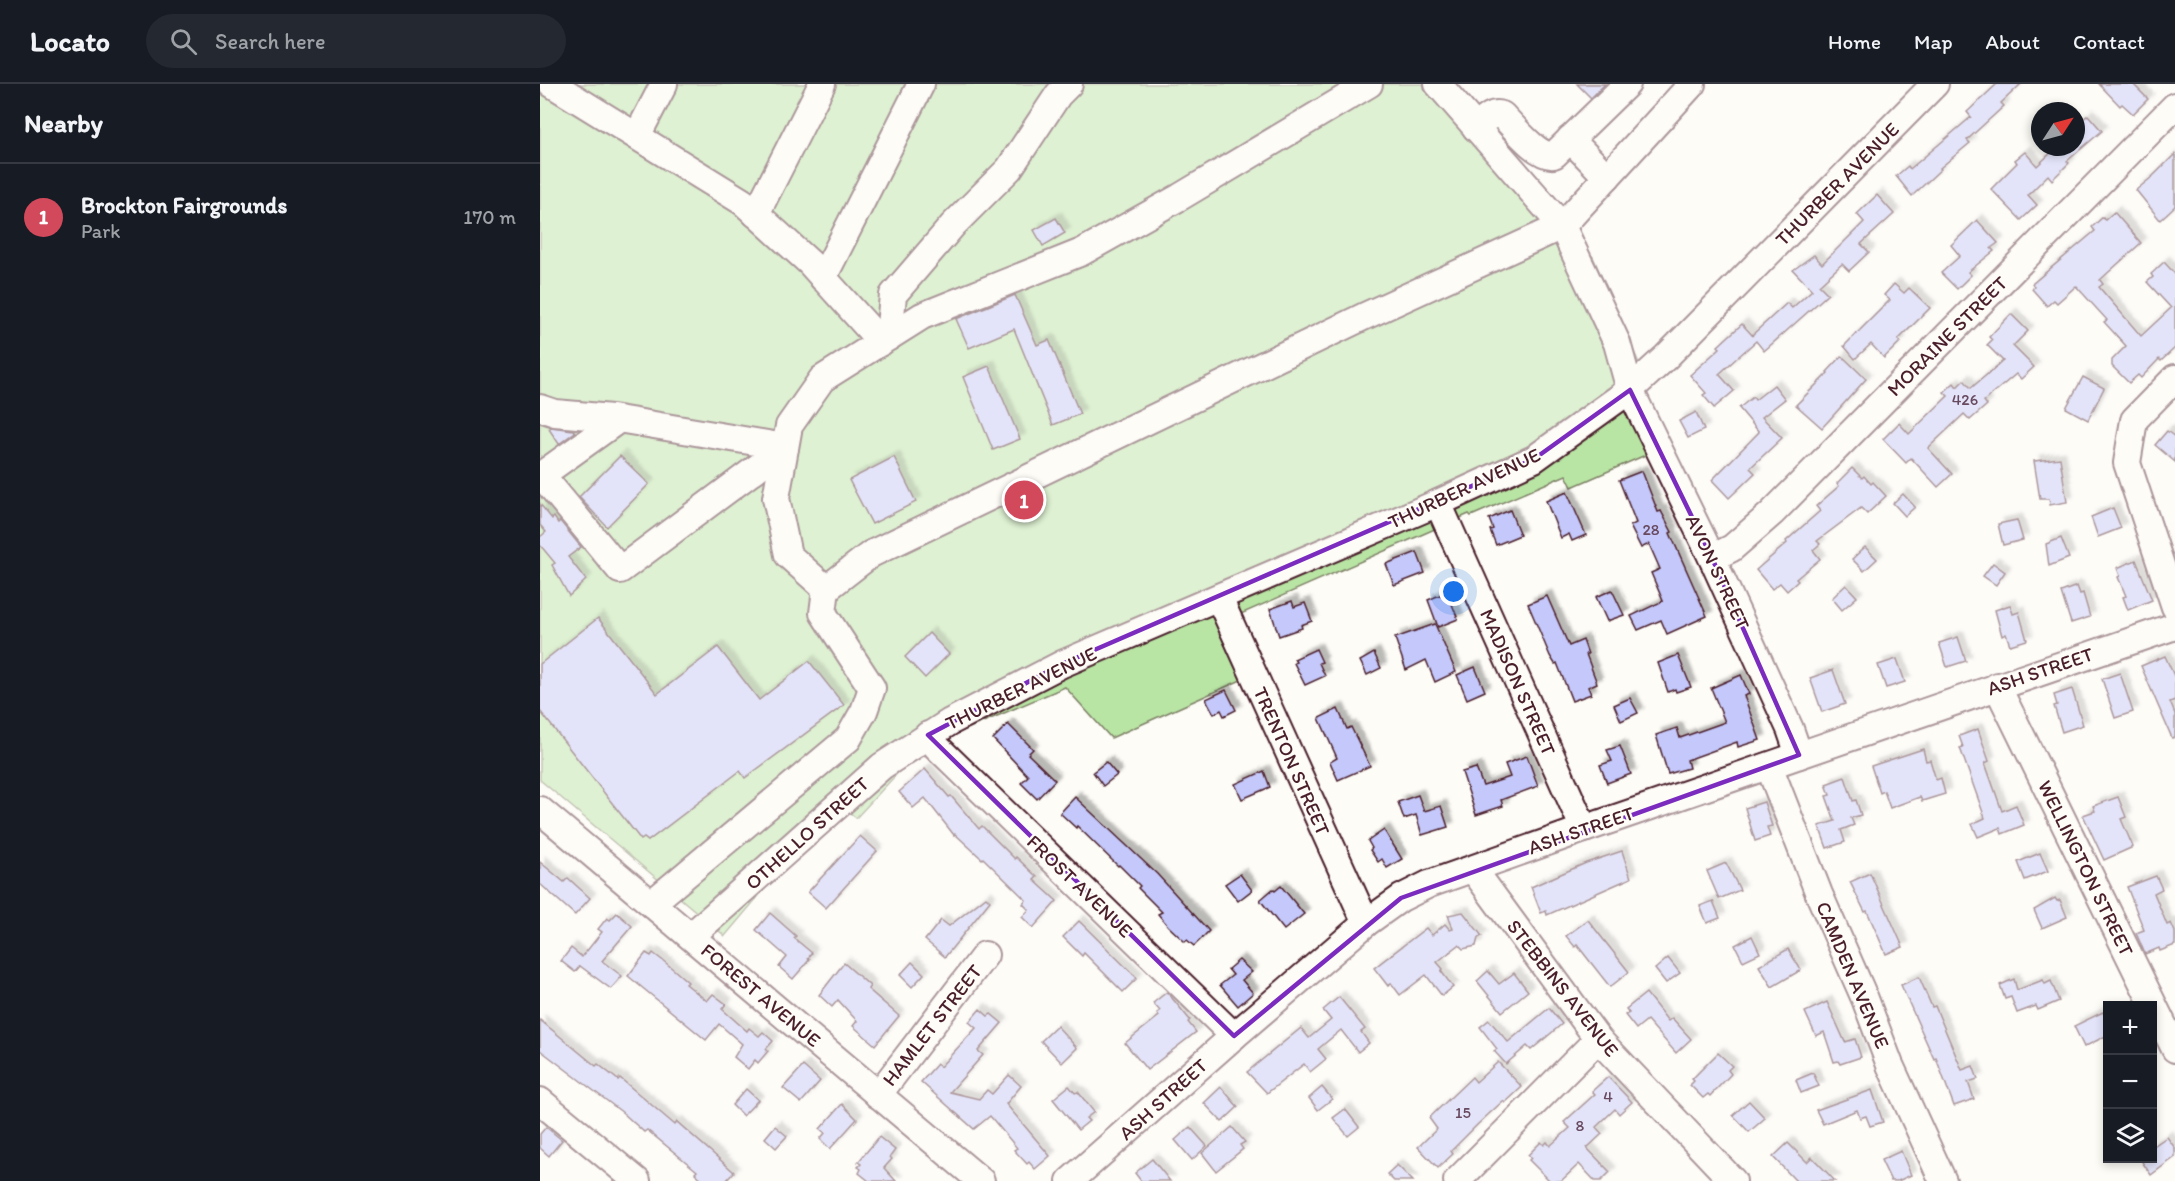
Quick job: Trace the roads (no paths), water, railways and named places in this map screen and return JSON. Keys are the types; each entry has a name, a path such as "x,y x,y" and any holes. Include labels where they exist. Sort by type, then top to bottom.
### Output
{"street":[{"path":"552,84 743,201 885,339"},
{"path":"637,136 664,84"},
{"path":"756,214 822,84"},
{"path":"823,278 921,84"},
{"path":"885,339 893,295 953,225 1009,169 1058,94 1069,84"},
{"path":"826,589 788,555 776,498 789,426 822,379 922,316 1082,252 1180,197 1369,84"},
{"name":"AVON STREET","path":"1438,84 1562,225 1617,343 1630,390 1712,558 1790,729 1799,755"},
{"path":"1476,128 1492,114 1497,113 1502,115 1539,152 1548,156 1554,155 1627,84"},
{"path":"652,903 848,739 864,711 872,688 823,613 826,589 871,554 1365,316 1562,225 1692,84"},
{"name":"THURBER AVENUE","path":"928,735 1062,664 1219,598 1534,459 1630,390 1666,357 1935,84"},
{"name":"MORAINE STREET","path":"1712,558 1732,548 1772,513 2175,106"},
{"path":"1570,139 1607,177"},
{"path":"2175,378 2134,420 2127,463 2175,607"},
{"path":"540,408 555,413 618,420 785,447"},
{"path":"618,420 540,477 548,483 620,570 785,447"},
{"name":"MADISON STREET","path":"1438,502 1584,829"},
{"name":"TRENTON STREET","path":"1219,598 1366,924"},
{"name":"ASH STREET","path":"1070,1181 1234,1036 1366,924 1401,898 1428,884 2175,626"},
{"name":"WELLINGTON STREET","path":"1996,686 2175,1049"},
{"name":"OTHELLO STREET","path":"691,936 882,766 928,735"},
{"name":"FROST AVENUE","path":"928,735 945,755 1234,1036"},
{"name":"CAMDEN AVENUE","path":"1769,766 1890,1065 1943,1181"},
{"name":"FOREST AVENUE","path":"540,810 981,1181"},
{"name":"STEBBINS AVENUE","path":"1473,869 1598,1039 1733,1181"},
{"name":"HAMLET STREET","path":"878,1095 986,956"},
{"path":"1458,1181 1598,1039"},
{"path":"540,1101 637,1181"}],"place":[{"name":"Brockton Fairgrounds","path":"1024,500"}]}
